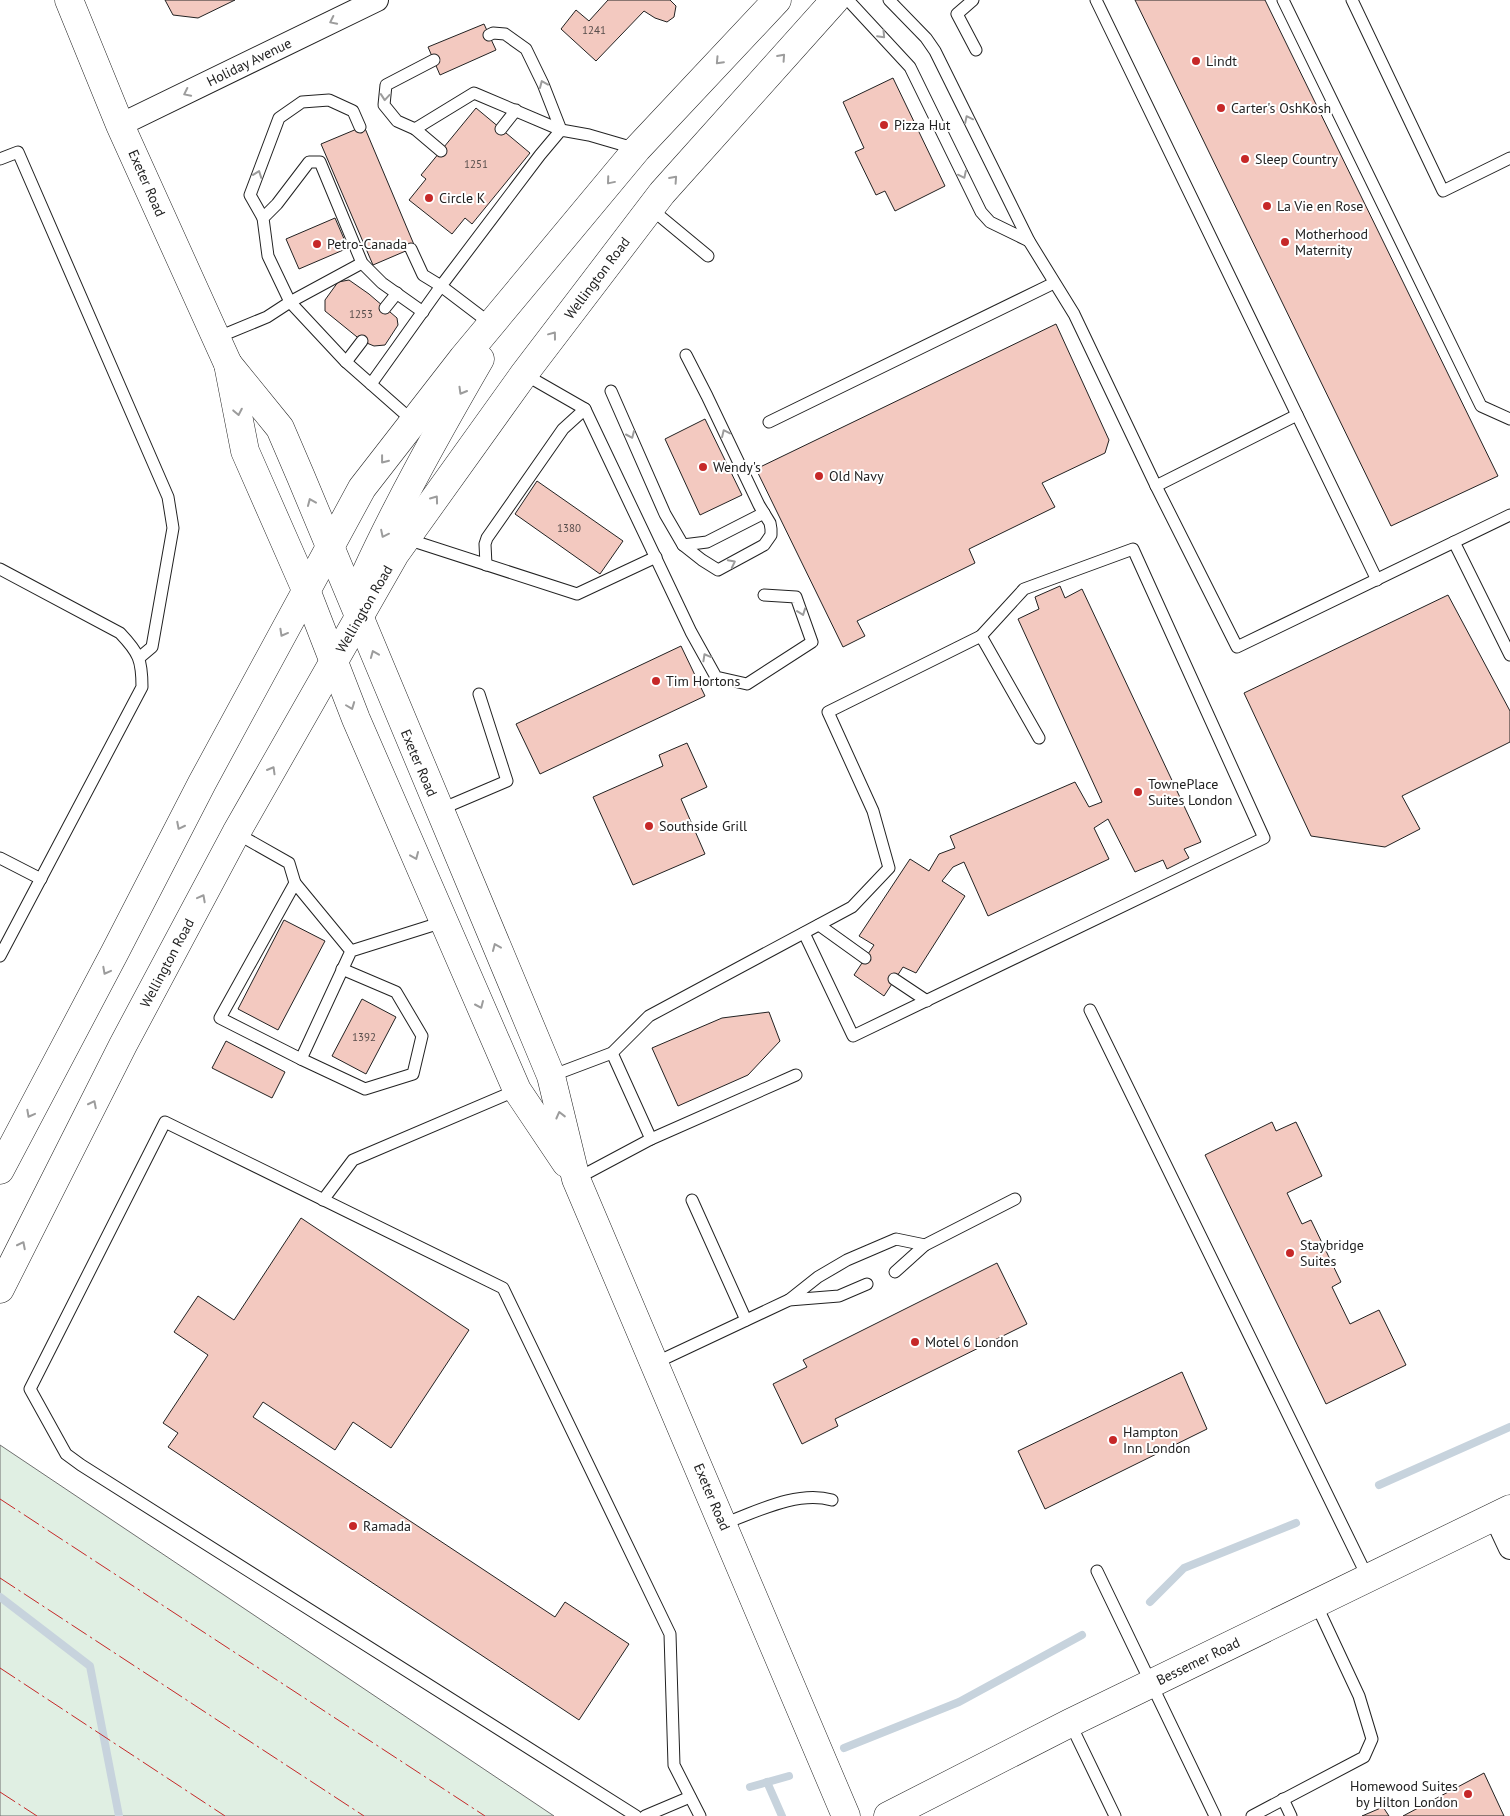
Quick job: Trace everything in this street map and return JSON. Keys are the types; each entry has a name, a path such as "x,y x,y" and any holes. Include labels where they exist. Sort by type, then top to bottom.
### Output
{"main road":[{"name":"Exeter Road","path":"69,0 120,125 228,364 245,450 306,590 356,719 443,922 517,1090 576,1179"},
{"name":"Wellington Road","path":"0,1289 123,1045 236,834 334,661 355,610 524,374 650,208 835,0"},
{"path":"0,1170 116,952 202,783 362,488 463,358 636,149 774,1"},
{"path":"355,610 384,533 521,288"},
{"name":"Exeter Road","path":"228,364 280,428 551,1076 576,1179 846,1816"},
{"name":"Bessemer Road","path":"888,1816 1070,1723 1503,1513"}],"street":[{"name":"Holiday Avenue","path":"120,125 377,0"},
{"path":"1503,1513 1510,1548"}],"lane":[{"path":"848,0 910,67 981,212 990,222 1028,241"},
{"path":"889,0 931,44 1028,241 1074,314 1156,486 1237,647 1510,515"},
{"path":"972,0 957,14 976,50"},
{"path":"1096,0 1377,580"},
{"path":"1283,0 1481,406 1510,419"},
{"path":"1352,0 1443,191 1510,158"},
{"path":"489,35 493,33 504,34 526,49 544,84 561,130"},
{"path":"434,60 386,85 384,105 397,121 415,129 441,151"},
{"path":"415,129 474,93 561,130 589,135 636,149"},
{"path":"360,128 353,111 329,100 302,102 279,118 250,195 263,218 268,256 290,302 346,362 414,422"},
{"path":"501,129 516,110"},
{"path":"371,384 498,202 561,130"},
{"path":"0,159 18,152 168,497 174,528 154,638 152,647 138,658"},
{"path":"263,218 277,204 309,162 320,162 362,263 382,283 423,312"},
{"path":"650,208 708,256"},
{"path":"411,249 423,276 441,286 491,324"},
{"path":"216,338 267,317 290,302 362,263"},
{"path":"769,422 1054,283"},
{"path":"385,308 397,293"},
{"path":"346,362 362,341"},
{"path":"611,391 665,514 683,545 718,570 761,548 768,542 771,529 686,355"},
{"path":"524,374 585,409 691,632 716,676 748,684 812,642 796,597 764,595"},
{"path":"486,565 485,544 487,538 563,429 585,409"},
{"path":"1156,486 1297,415"},
{"path":"683,545 707,542 764,513"},
{"path":"407,539 577,594 656,557"},
{"path":"1454,542 1510,655"},
{"path":"551,1076 612,1053 649,1016 852,907 889,868 873,810 828,712 981,636 1024,589 1133,549 1264,838 853,1036 804,933"},
{"path":"0,569 120,633 134,648 142,666 142,687 0,956"},
{"path":"981,636 1039,738"},
{"path":"439,810 507,781 479,694"},
{"path":"236,834 289,863 296,884 351,951"},
{"path":"0,858 41,879"},
{"path":"296,884 220,1018 365,1089 413,1074 422,1036 396,992 342,969"},
{"path":"301,1059 351,951 443,922"},
{"path":"819,925 865,958"},
{"path":"894,980 927,1001"},
{"path":"1090,1010 1368,1578"},
{"path":"612,1053 651,1139"},
{"path":"576,1179 651,1139 796,1075"},
{"path":"323,1200 353,1160 517,1090"},
{"path":"636,1816 66,1454 30,1389 165,1122 503,1288 670,1634 674,1765 700,1816"},
{"path":"895,1272 925,1245 1015,1199"},
{"path":"692,1200 746,1320"},
{"path":"655,1363 788,1300 818,1277 847,1260 896,1238 925,1245"},
{"path":"788,1300 838,1296 866,1284"},
{"path":"723,1524 797,1498 824,1497 832,1500"},
{"path":"1097,1571 1215,1816"},
{"path":"1252,1816 1364,1757 1372,1738 1359,1696 1316,1604"},
{"path":"1070,1723 1115,1816"},
{"path":"645,1816 690,1797"},
{"path":"1283,1799 1291,1816"}],"green space":[{"path":"0,1445 554,1816 0,1816"}],"building":[{"path":"165,0 235,0 198,18 173,15"},
{"path":"608,0 670,0 676,6 674,17 667,22 655,18 644,11 596,61 561,29 576,10 589,21"},
{"path":"1135,0 1265,0 1498,476 1391,526"},
{"path":"484,24 496,50 440,75 428,47"},
{"name":"Pizza Hut","path":"893,78 945,186 895,211 885,191 876,195 855,152 864,148 843,102"},
{"path":"476,108 530,153 472,224 465,218 452,234 409,200 426,179 421,175"},
{"path":"364,126 415,247 373,265 321,144"},
{"name":"Petro-Canada","path":"335,218 348,248 299,269 286,239"},
{"name":"Petro-Canada","path":"349,280 397,318 398,325 385,345 374,346 362,341 325,311 325,300 338,282"},
{"path":"1056,324 1109,440 1105,453 1042,483 1055,507 969,549 975,563 857,621 865,636 843,647 756,469"},
{"name":"Wendy's","path":"705,419 742,495 700,515 665,439"},
{"path":"537,481 623,541 600,574 515,514"},
{"name":"TownePlace Suites London","path":"1060,586 1065,598 1082,589 1201,842 1184,849 1189,858 1167,869 1163,860 1135,872 1108,819 1094,828 1109,859 988,916 964,862 953,867 942,881 965,896 916,973 903,967 884,996 854,975 874,945 859,936 910,859 929,871 939,854 955,848 950,836 1075,782 1089,807 1102,802 1018,619 1039,609 1035,597"},
{"path":"1448,595 1510,711 1510,742 1402,796 1420,829 1385,847 1311,836 1244,693"},
{"path":"681,646 705,696 540,774 516,724"},
{"name":"Southside Grill","path":"687,743 707,787 681,799 705,854 633,885 593,797 663,766 659,755"},
{"path":"284,920 325,941 278,1030 238,1009"},
{"path":"362,999 396,1017 366,1074 332,1056"},
{"path":"769,1012 780,1041 748,1075 678,1106 652,1048 722,1018"},
{"path":"226,1041 285,1072 272,1098 212,1068"},
{"name":"Staybridge Suites","path":"1272,1122 1276,1131 1296,1122 1322,1176 1287,1193 1302,1224 1311,1220 1341,1282 1332,1287 1350,1324 1379,1310 1406,1365 1326,1404 1205,1155"},
{"name":"Ramada","path":"301,1218 469,1330 391,1448 353,1422 335,1450 263,1402 253,1417 555,1617 565,1602 629,1644 579,1720 168,1447 178,1433 163,1423 208,1355 174,1332 198,1296 234,1320"},
{"name":"Motel 6 London","path":"997,1263 1027,1324 835,1419 838,1426 802,1444 773,1384 807,1367 803,1360"},
{"name":"Hampton Inn London","path":"1182,1372 1207,1429 1045,1509 1018,1451"},
{"name":"Homewood Suites by Hilton London","path":"1484,1773 1504,1816 1403,1816"},
{"name":"Homewood Suites by Hilton London","path":"1383,1807 1389,1816 1362,1816"}],"waterway":[{"path":"1379,1485 1510,1427"},
{"path":"1150,1602 1184,1568 1296,1523"},
{"path":"0,1597 90,1666 119,1816"},
{"path":"844,1748 959,1702 1082,1635"},
{"path":"750,1787 789,1776"},
{"path":"767,1782 782,1816"}],"power":[{"path":"0,1499 485,1816"},
{"path":"0,1578 364,1816"},
{"path":"0,1668 225,1816"},
{"path":"0,1792 37,1816"}],"place":[{"name":"Lindt","path":"1196,61"},
{"name":"Carter's OshKosh","path":"1221,108"},
{"name":"Pizza Hut","path":"884,125"},
{"name":"Sleep Country","path":"1245,159"},
{"name":"Circle K","path":"429,198"},
{"name":"La Vie en Rose","path":"1267,206"},
{"name":"Motherhood Maternity","path":"1285,242"},
{"name":"Petro-Canada","path":"317,244"},
{"name":"Wendy's","path":"703,467"},
{"name":"Old Navy","path":"819,476"},
{"name":"Tim Hortons","path":"656,681"},
{"name":"TownePlace Suites London","path":"1138,792"},
{"name":"Southside Grill","path":"649,826"},
{"name":"Staybridge Suites","path":"1290,1253"},
{"name":"Motel 6 London","path":"915,1342"},
{"name":"Hampton Inn London","path":"1113,1440"},
{"name":"Ramada","path":"353,1526"},
{"name":"Homewood Suites by Hilton London","path":"1468,1794"}]}
